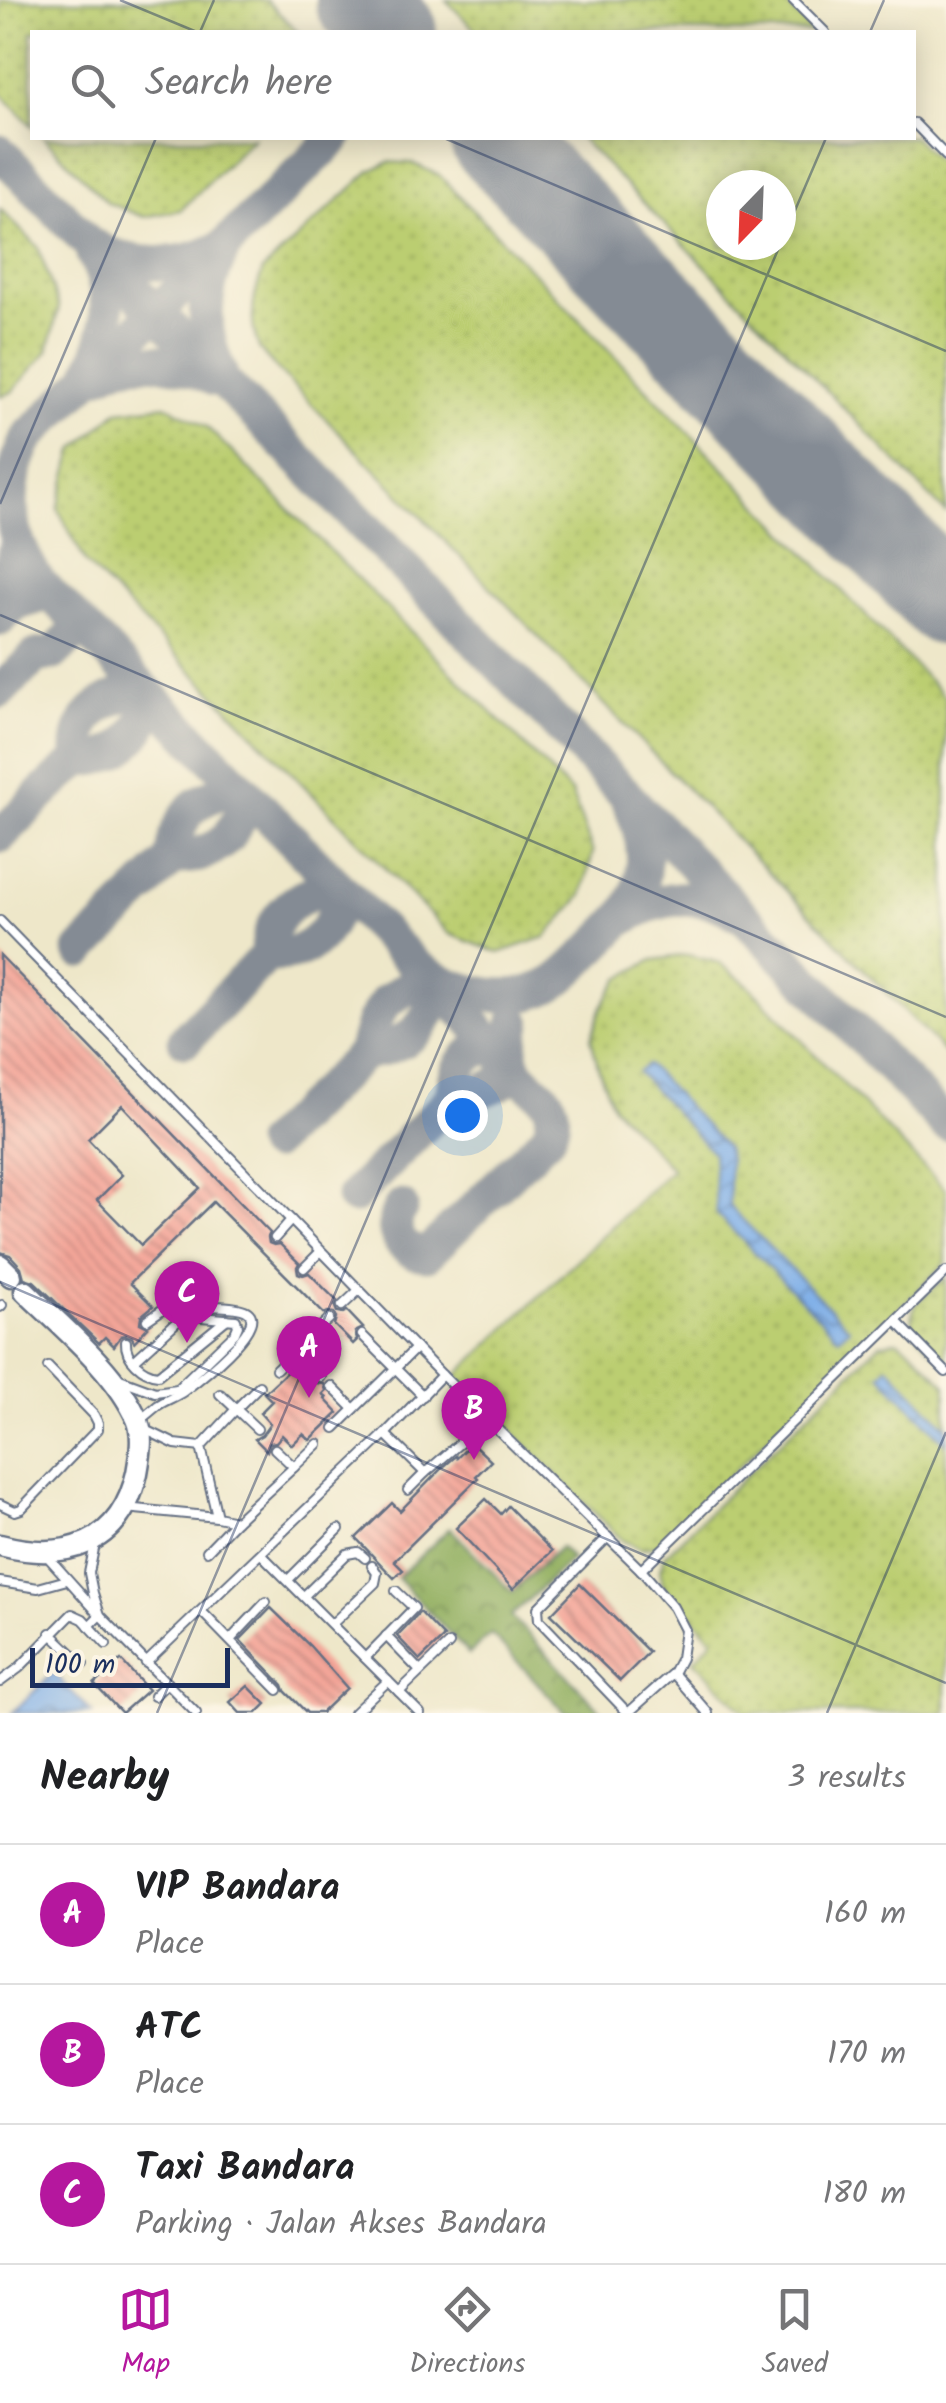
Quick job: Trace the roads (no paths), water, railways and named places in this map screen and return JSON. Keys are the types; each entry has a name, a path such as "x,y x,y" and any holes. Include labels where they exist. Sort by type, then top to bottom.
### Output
{"street":[{"path":"0,1544 44,1552 80,1546 98,1536 125,1508 139,1462 139,1425 108,1375 12,1277"}],"lane":[{"path":"793,0 823,30"},
{"path":"916,125 946,156"},
{"path":"0,920 442,1375 641,1570 673,1607 685,1630 681,1658 672,1673 628,1713 540,1620 538,1608 608,1538"},
{"path":"274,1238 292,1220"},
{"path":"304,1268 321,1250"},
{"path":"641,1570 946,1272"},
{"path":"342,1306 359,1290"},
{"path":"147,1320 171,1307 234,1308 252,1316 250,1329 220,1360 181,1394 160,1403 139,1425 175,1444 201,1447"},
{"path":"108,1375 155,1392 176,1389 234,1334 236,1320 181,1318 134,1362"},
{"path":"126,1342 134,1362 149,1374 158,1375 228,1318"},
{"path":"276,1369 329,1319"},
{"path":"896,1322 946,1372"},
{"path":"362,1335 423,1396"},
{"path":"335,1428 416,1348"},
{"path":"295,1351 321,1376"},
{"path":"0,1504 15,1511 21,1509 98,1429 94,1415 48,1367"},
{"path":"146,1663 442,1375"},
{"path":"201,1447 260,1386"},
{"path":"331,1386 354,1408"},
{"path":"220,1394 258,1429"},
{"path":"408,1490 488,1420"},
{"path":"384,1434 425,1473"},
{"path":"207,1551 318,1444"},
{"path":"201,1447 217,1518"},
{"path":"275,1449 294,1467"},
{"path":"125,1508 236,1521"},
{"path":"288,1580 338,1529"},
{"path":"98,1536 90,1573 100,1615"},
{"path":"44,1552 196,1713"},
{"path":"304,1596 347,1554 358,1552 377,1573 375,1583 332,1624"},
{"path":"261,1554 420,1713"},
{"path":"0,1582 38,1588 68,1580"},
{"path":"365,1658 414,1608 396,1591"},
{"path":"230,1640 266,1602"},
{"path":"201,1611 278,1690"},
{"path":"4,1679 72,1614 83,1618 106,1644"},
{"path":"90,1626 100,1615"},
{"path":"50,1633 83,1664"},
{"path":"386,1636 420,1672"},
{"path":"399,1692 449,1644"},
{"path":"672,1673 708,1713"},
{"path":"354,1713 388,1681"},
{"path":"154,1696 167,1683"}],"water":[{"path":"647,1064 726,1148 729,1206 849,1328 839,1338 717,1214 713,1153 638,1072"},
{"path":"888,1366 946,1427 946,1443 880,1374"},
{"path":"53,1673 92,1713 12,1713"}],"place":[{"name":"Taxi Bandara","path":"187,1343"},
{"name":"VIP Bandara","path":"309,1398"},
{"name":"ATC","path":"474,1460"}]}
